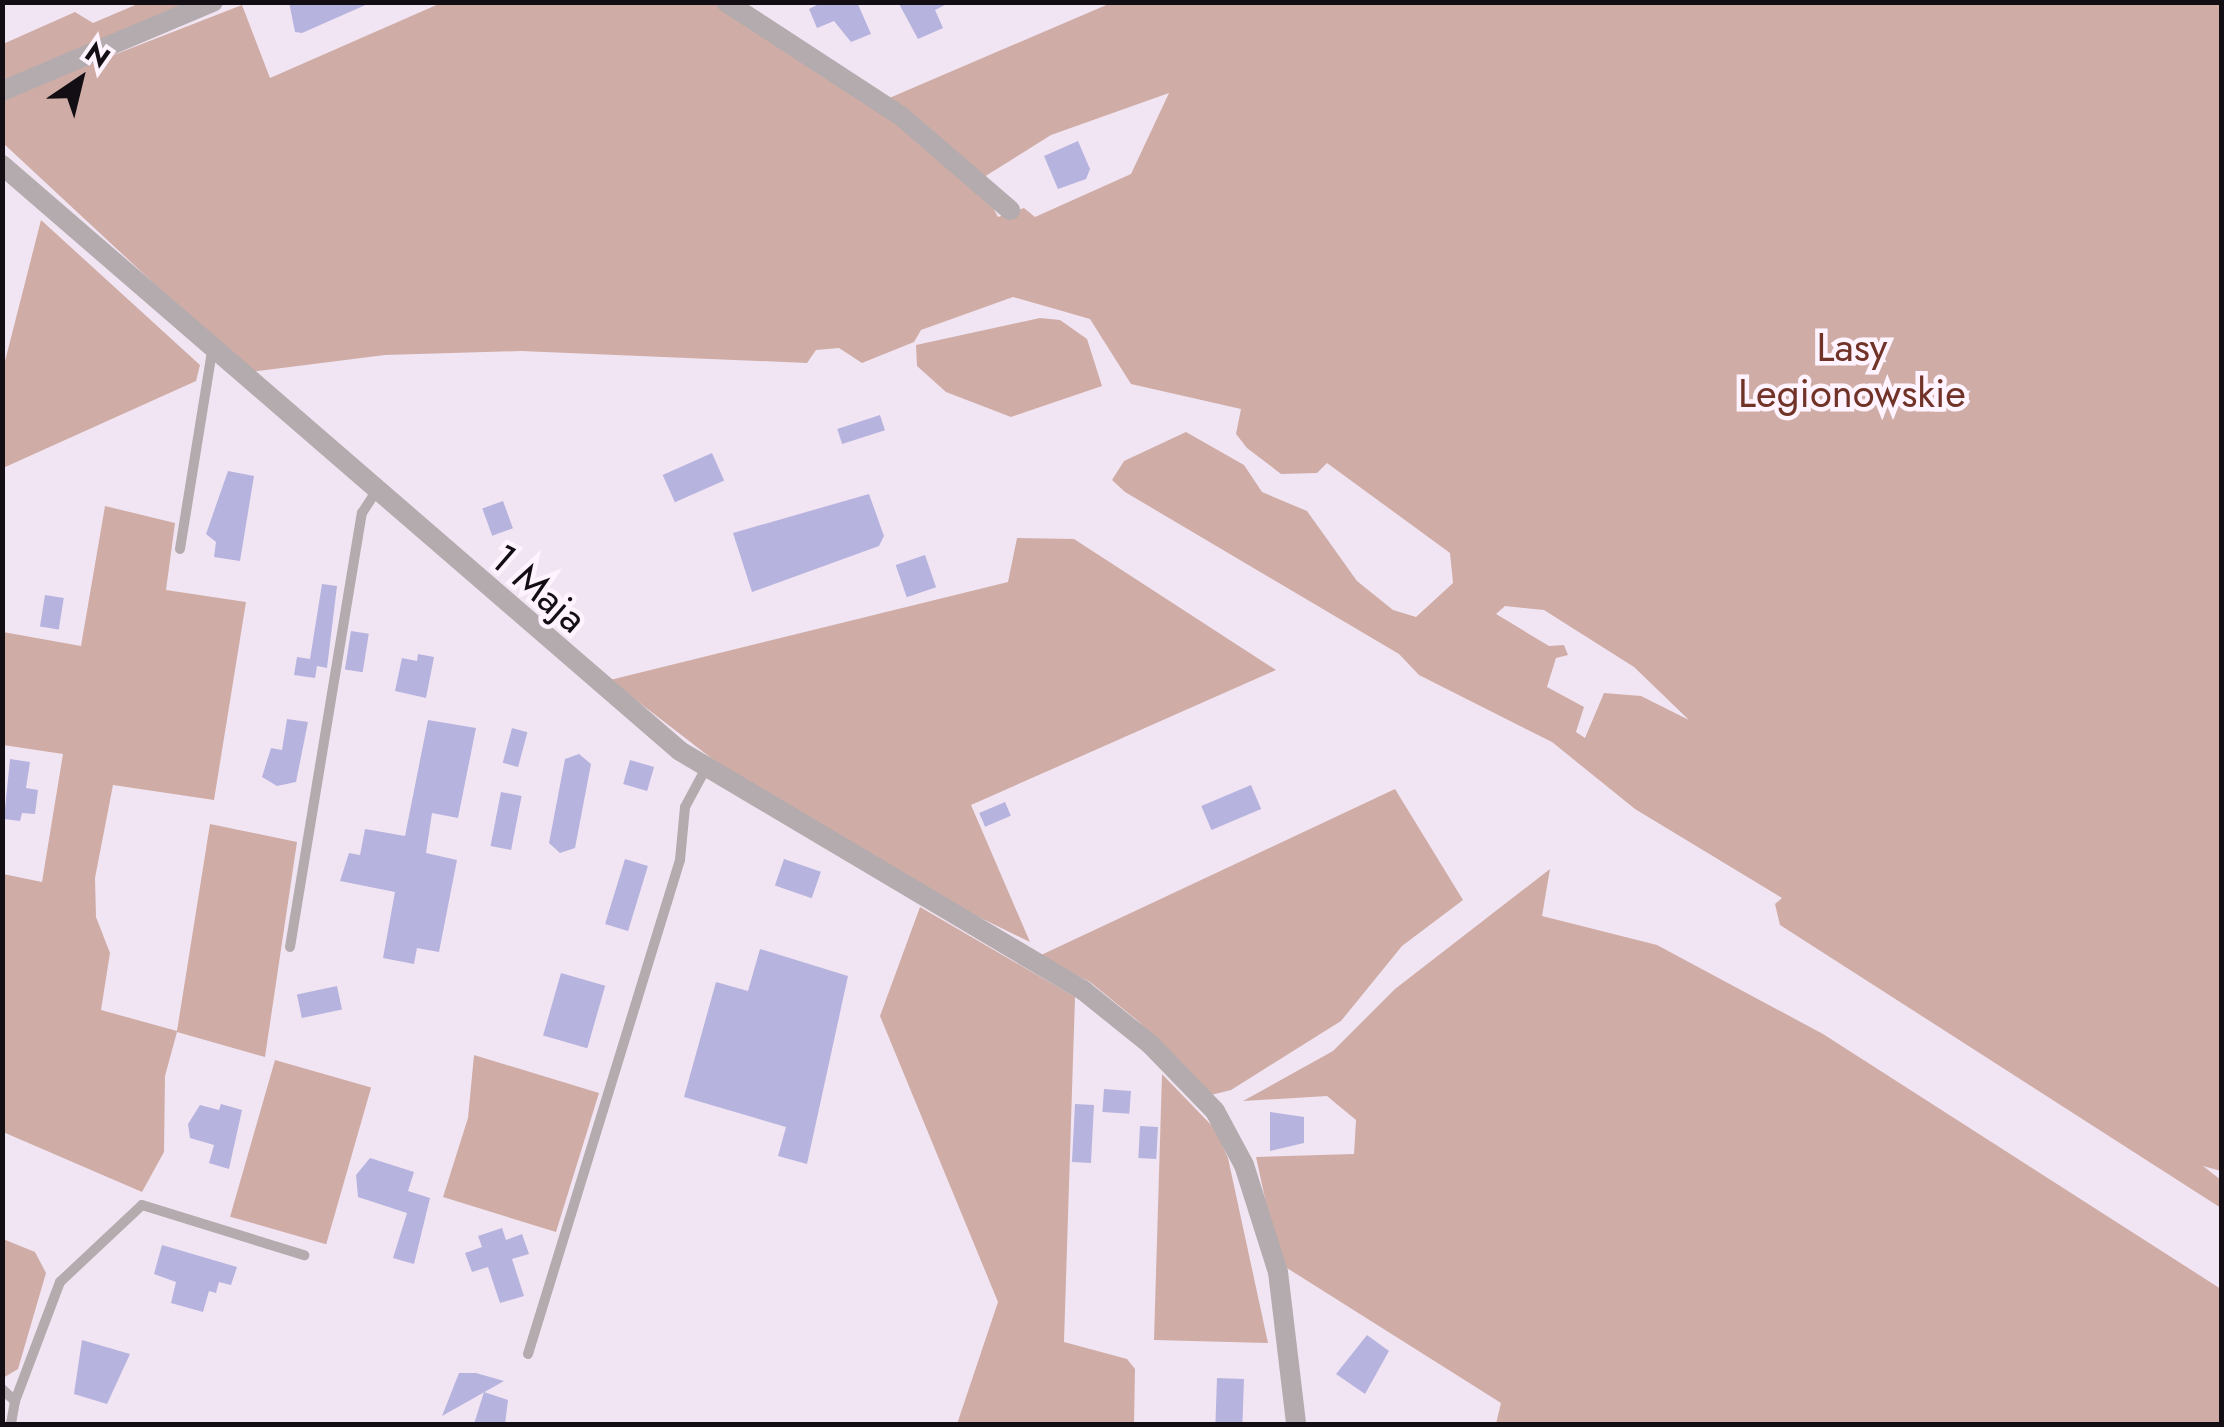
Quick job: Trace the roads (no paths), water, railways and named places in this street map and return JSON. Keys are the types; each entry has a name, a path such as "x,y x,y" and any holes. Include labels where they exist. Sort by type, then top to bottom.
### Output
{"street":[{"path":"2,91 213,2"},
{"path":"732,4 901,116 1010,210"},
{"name":"1 Maja","path":"2,165 375,493 706,768 1084,992 1150,1044 1228,1129 1278,1272 1296,1424"}],"lane":[{"path":"180,549 212,351"},
{"path":"290,947 362,513 375,493"},
{"path":"528,1354 680,860 685,807 706,768"},
{"path":"12,1424 15,1401 60,1282 142,1205 304,1255"},
{"path":"2,1388 15,1401"}],"park label":[{"name":"Lasy Legionowskie","path":"1852,370"}]}
